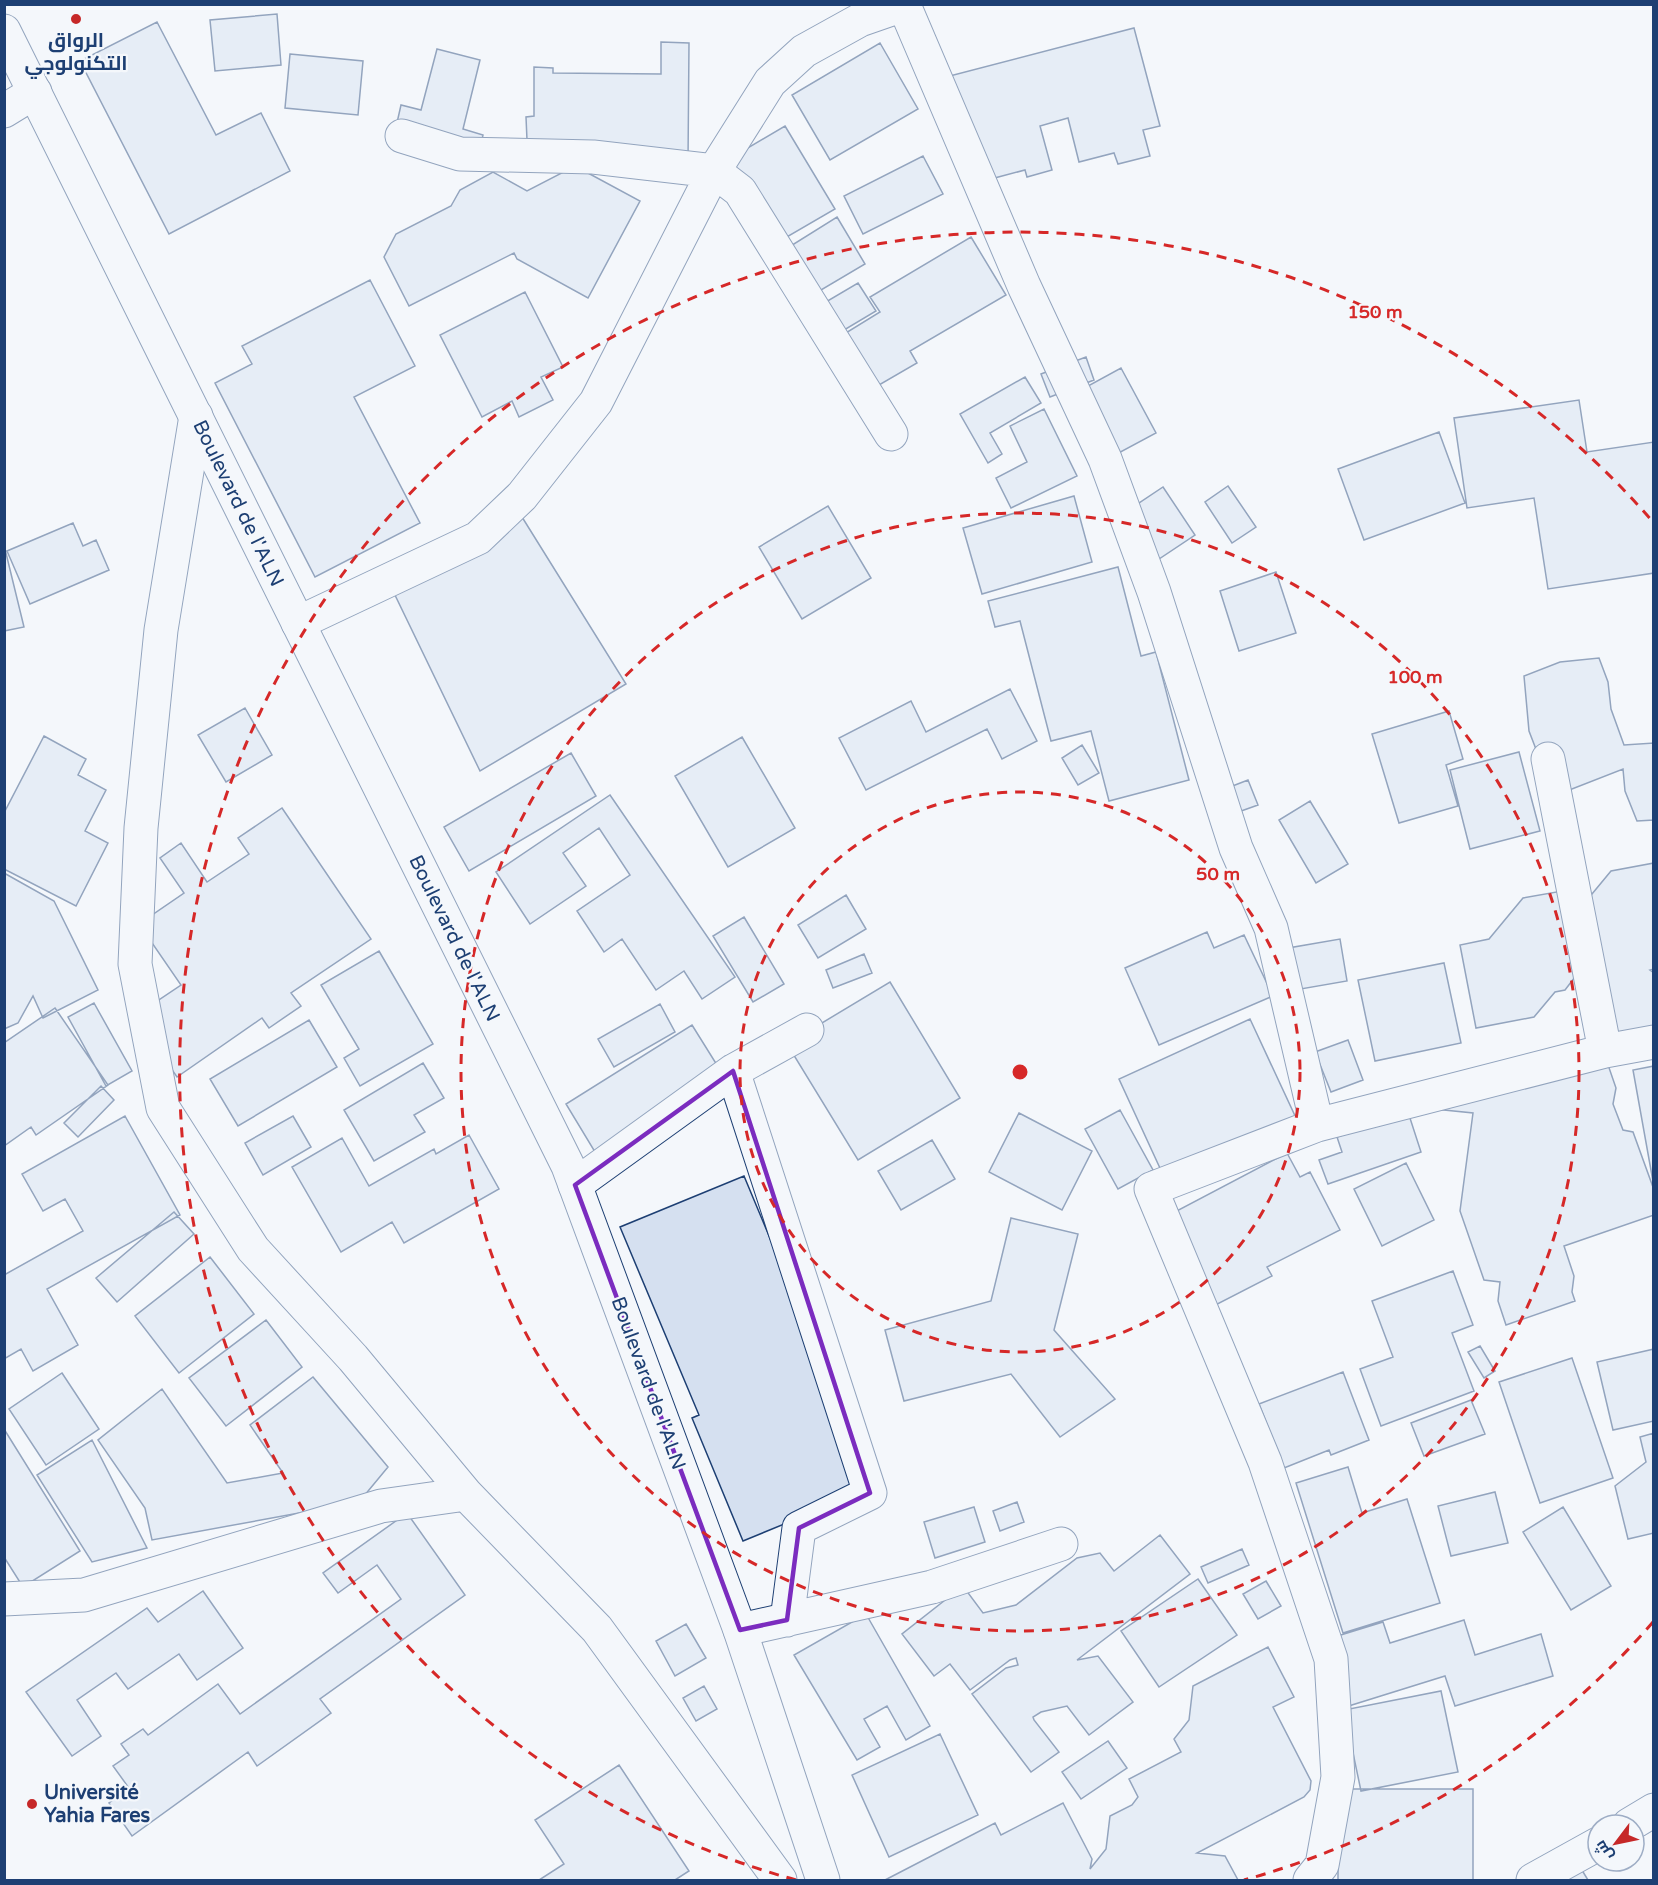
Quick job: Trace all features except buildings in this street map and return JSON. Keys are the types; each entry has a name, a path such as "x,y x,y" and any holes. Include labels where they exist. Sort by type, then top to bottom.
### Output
{"street":[{"path":"298,622 478,538 522,496 596,402 714,171 770,82 804,51 860,20 904,5 1024,286 1105,459 1154,592 1236,848 1271,928 1317,1125"},
{"name":"Boulevard de l'ALN","path":"4,31 568,1166 740,1630 823,1881"},
{"path":"4,111 35,92"},
{"path":"402,136 460,154 593,157 714,171 740,191 891,434"},
{"path":"196,416 161,630 141,839 135,964 163,1108 253,1249 352,1358 466,1494 597,1629 780,1881"},
{"path":"1548,759 1605,1051"},
{"path":"575,1185 733,1071 807,1030"},
{"path":"1310,1881 1322,1865 1338,1777 1331,1659 1265,1462 1151,1189 1317,1125 1605,1051 1653,1042"},
{"path":"733,1071 870,1493 799,1528 787,1620"},
{"path":"4,1599 84,1595 381,1506 466,1494"},
{"path":"740,1630 932,1587 1061,1544"},
{"path":"1533,1881 1586,1851"}],"highlighted area":[{"path":"733,1071 870,1493 799,1528 787,1620 740,1630 575,1185"}],"place":[{"name":"الرواق التكنولوجي","path":"76,19"},
{"name":"Université Yahia Fares","path":"32,1804"}]}
